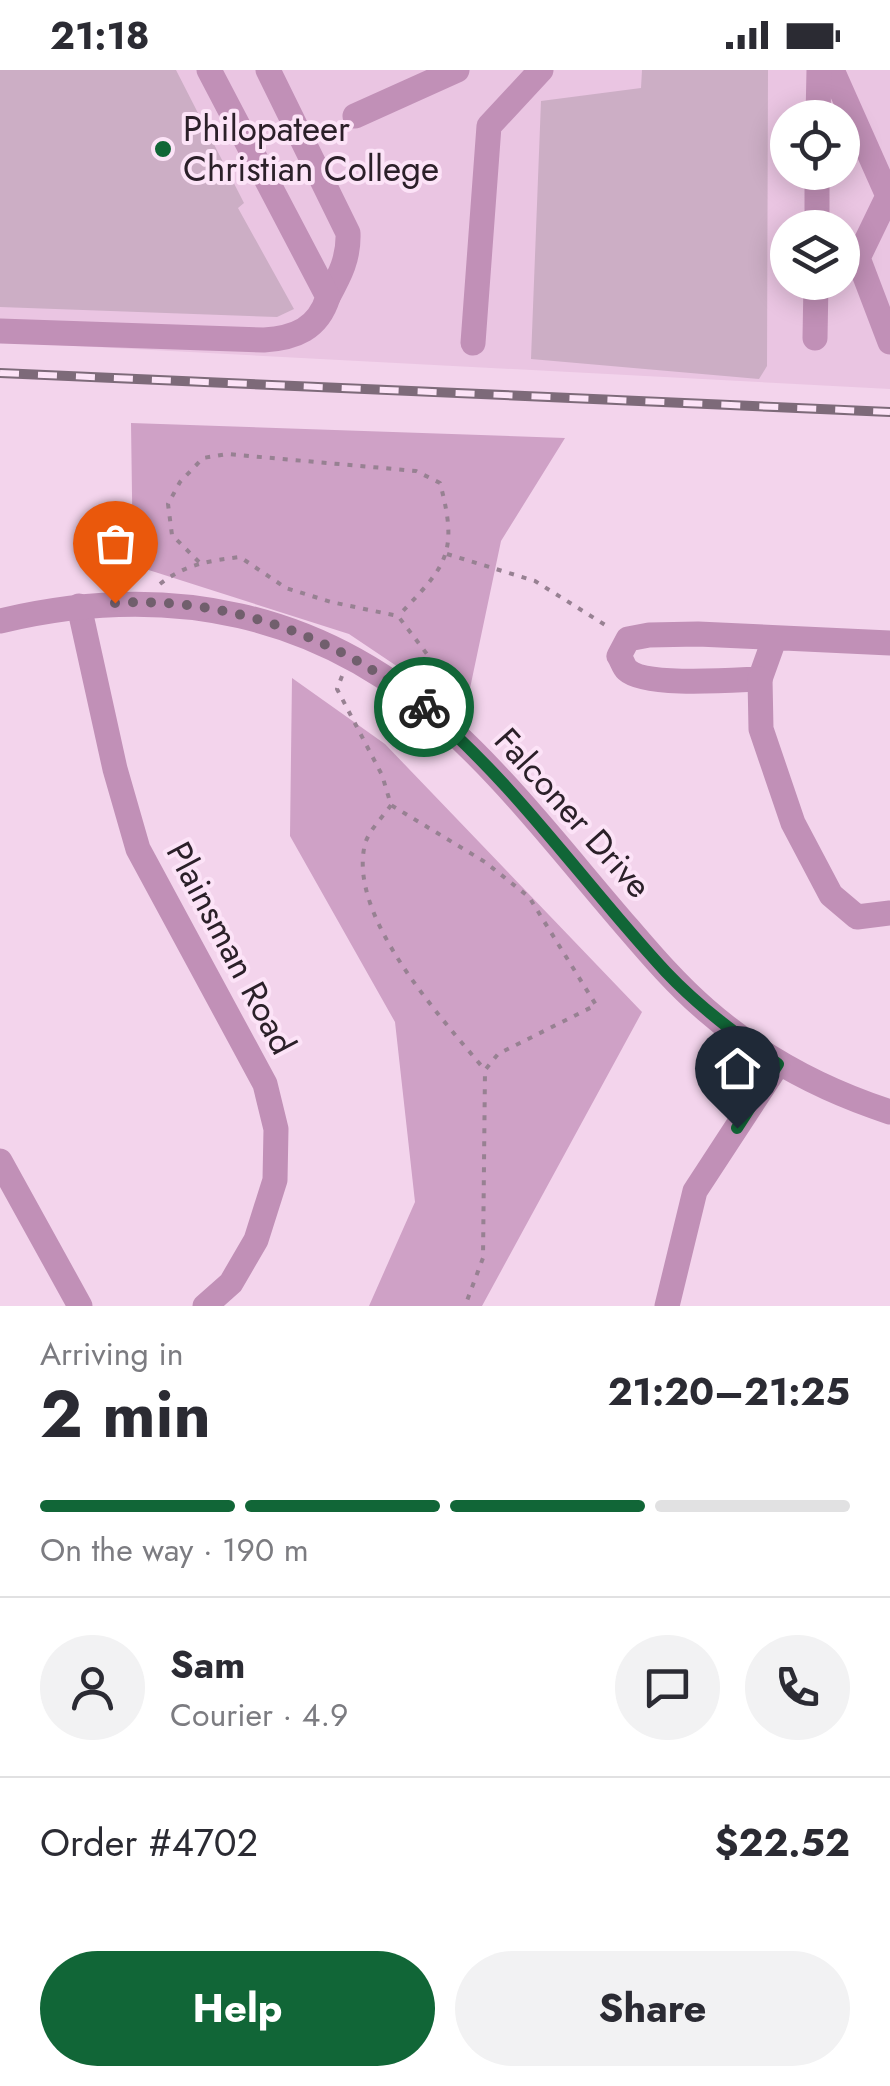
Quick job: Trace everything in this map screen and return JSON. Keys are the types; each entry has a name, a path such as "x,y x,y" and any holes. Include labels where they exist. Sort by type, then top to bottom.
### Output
{"street":[{"path":"209,70 328,298"},
{"path":"0,332 226,340 287,338 315,324 344,269 348,233 268,70"},
{"path":"355,116 457,70"},
{"path":"473,344 489,126 541,70"},
{"path":"818,100 819,70"},
{"path":"832,70 888,196 858,258 890,342"},
{"path":"814,338 815,300"},
{"name":"Falconer Drive","path":"0,621 79,606 136,602 205,608 295,632 349,657 406,693 450,729 496,776 667,973 704,1009 778,1064 840,1095 890,1112"},
{"name":"Plainsman Road","path":"79,606 115,768 138,849 265,1084 276,1130 275,1180 256,1240 232,1283 204,1306"},
{"path":"760,679 681,681 643,677 628,670 619,656 628,640 648,635 890,643"},
{"path":"774,640 760,679 761,729 792,823 831,894 856,916 890,913"},
{"path":"667,1306 695,1191 778,1064"},
{"path":"0,1161 80,1306"}],"path":[{"path":"199,562 172,535 168,504 180,482 203,458 227,454 416,471 440,482 449,518 447,554 437,576 398,616"},
{"path":"447,554 536,581 628,640"},
{"path":"136,602 178,570 199,562 240,557 286,588 398,616 433,662 450,729"},
{"path":"349,657 336,689 382,775 391,806 485,862 529,898 596,1004 498,1054 485,1070 483,1258 465,1306"},
{"path":"391,806 366,840 362,870 369,900 406,974 485,1070"}],"shaded area":[{"path":"0,70 890,70 890,389 0,342"},
{"path":"131,423 565,438 501,541 465,712 349,634 133,565"},
{"path":"292,678 385,744 642,1012 482,1306 369,1306 415,1202 395,1022 290,836"}],"building":[{"path":"0,70 176,70 244,203 238,208 294,309 277,317 0,307"},
{"path":"642,70 768,70 767,366 759,379 531,359 541,101 641,88"}],"railway":[{"path":"0,373 890,412"}],"way so far":[{"path":"115,603 205,608 295,632 349,657 424,707"}],"place":[{"name":"Philopateer Christian College","path":"163,149"}],"route":[{"path":"424,707 496,776 667,973 704,1009 778,1064 737,1128"}]}
